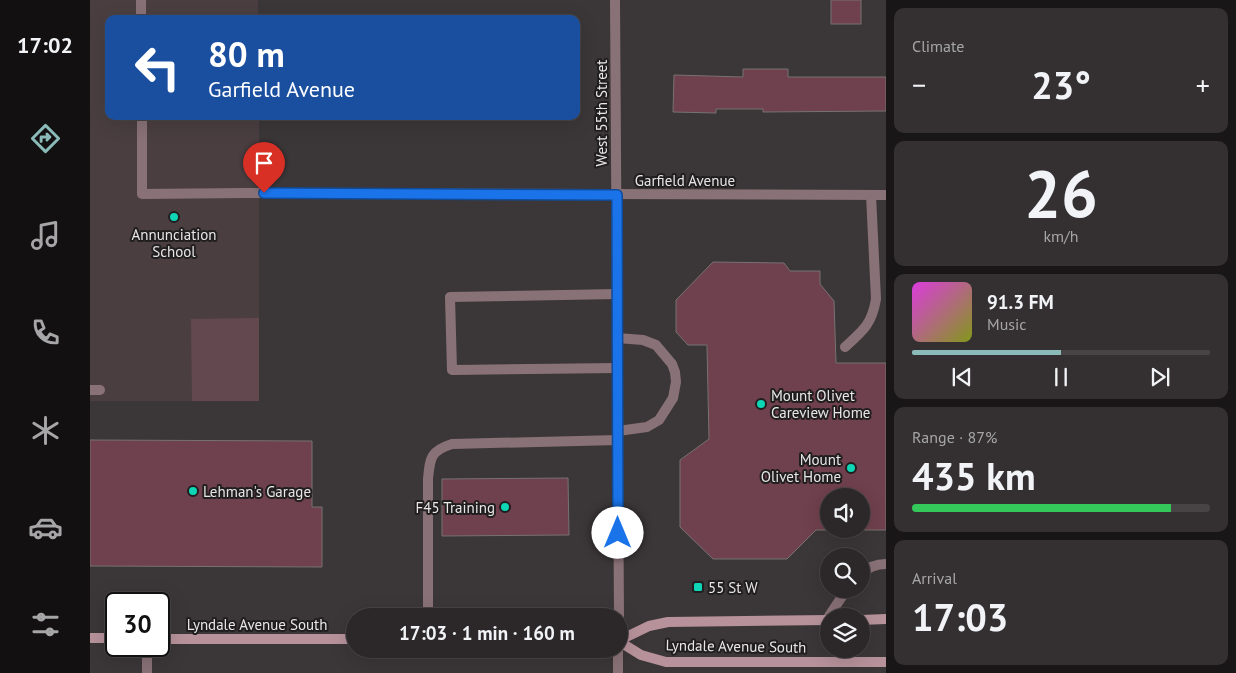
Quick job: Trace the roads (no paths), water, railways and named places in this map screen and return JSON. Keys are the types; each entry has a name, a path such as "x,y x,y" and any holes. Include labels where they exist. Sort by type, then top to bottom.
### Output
{"main road":[{"name":"Lyndale Avenue South","path":"628,637 649,626 668,622 820,618"},
{"path":"870,620 886,620"},
{"path":"90,638 105,638"},
{"name":"Lyndale Avenue South","path":"170,639 346,639"},
{"name":"Lyndale Avenue South","path":"628,646 641,655 666,662 886,662"}],"street":[{"path":"141,0 142,15"},
{"name":"West 55th Street","path":"615,0 619,608"},
{"name":"Garfield Avenue","path":"142,120 142,194 886,195"},
{"path":"845,347 867,326 874,314 876,300 871,195"},
{"path":"617,294 450,297 452,370 617,368"},
{"path":"428,608 429,460 438,448 452,444 618,436 647,427 660,420 673,398 676,382 672,364 656,345 643,340 617,338"},
{"path":"870,568 886,564"},
{"path":"147,657 147,673"},
{"path":"618,658 618,673"}],"place":[{"name":"Annunciation School","path":"174,217"},
{"name":"Mount Olivet Careview Home","path":"761,404"},
{"name":"Mount Olivet Home","path":"851,468"},
{"name":"Lehman's Garage","path":"193,491"},
{"name":"F45 Training","path":"505,507"},
{"name":"55 St W","path":"698,587"}]}
